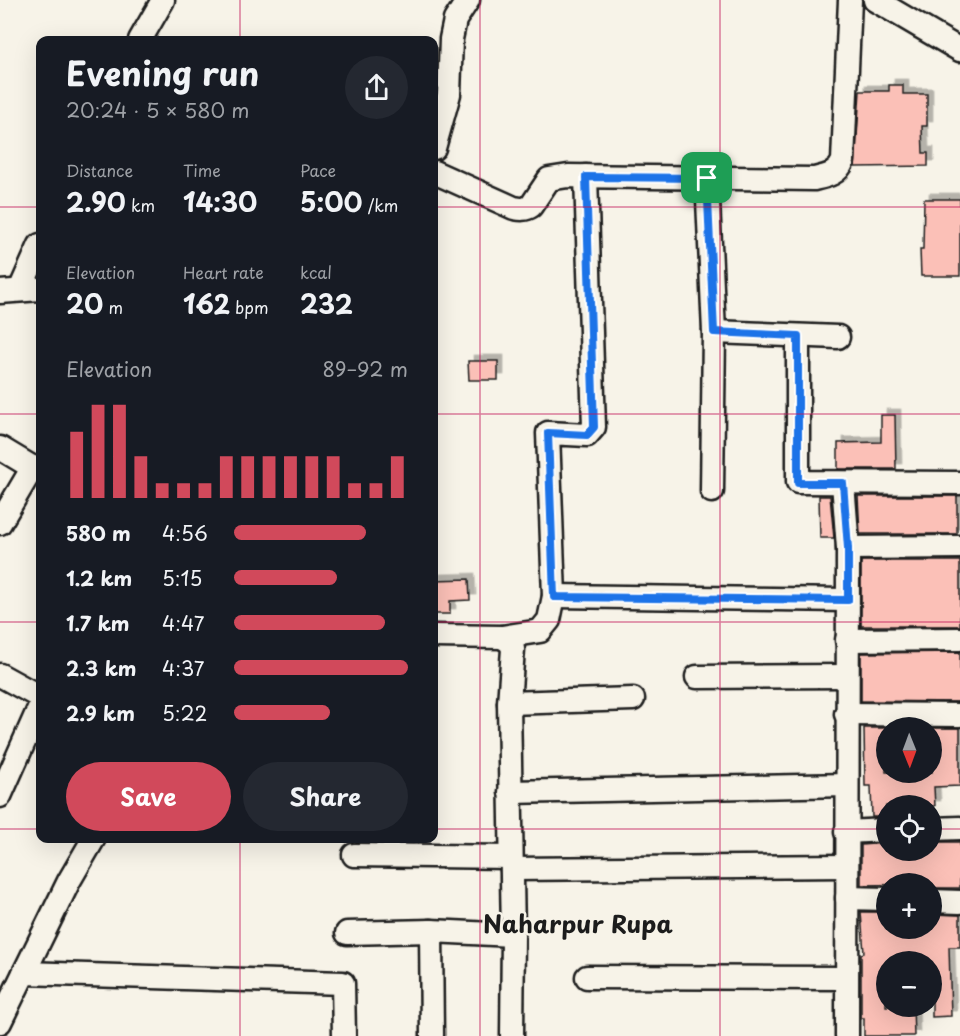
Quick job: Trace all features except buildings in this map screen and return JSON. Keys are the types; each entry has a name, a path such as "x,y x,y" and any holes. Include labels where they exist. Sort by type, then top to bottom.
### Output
{"street":[{"path":"142,36 163,0"},
{"path":"438,134 449,94 451,39 455,20 468,0"},
{"path":"438,174 520,209 531,206 549,179 568,176 814,178 831,175 840,168 843,161 850,0"},
{"path":"875,0 960,50"},
{"path":"438,636 502,637 540,631 549,621 554,597 548,433 587,435 594,427 586,177"},
{"path":"707,178 714,332 712,491"},
{"path":"20,290 36,254"},
{"path":"714,332 838,337"},
{"path":"798,336 798,483 960,483"},
{"path":"0,448 36,468"},
{"path":"0,523 36,470"},
{"path":"843,483 848,548 847,1036"},
{"path":"848,548 960,547"},
{"path":"554,597 848,600"},
{"path":"502,637 510,642 513,649 509,703 513,936 512,1036"},
{"path":"847,640 960,639"},
{"path":"0,675 36,696"},
{"path":"697,677 847,676"},
{"path":"509,703 633,699"},
{"path":"846,714 960,715"},
{"path":"0,796 36,715"},
{"path":"510,792 847,785"},
{"path":"942,829 960,828"},
{"path":"846,832 876,831"},
{"path":"2,1014 69,880 91,843"},
{"path":"354,855 511,863 847,866"},
{"path":"847,898 876,899"},
{"path":"942,901 960,902"},
{"path":"347,933 431,931 513,936"},
{"path":"431,931 432,1036"},
{"path":"24,974 343,983 344,1036"},
{"path":"587,976 847,978"}],"district":[{"name":"Naharpur Rupa","path":"578,925"}],"route":[{"path":"586,177 707,178 714,332 798,336 798,483 843,483 848,548 848,600 554,597 548,433 587,435 594,427 586,177"}]}
